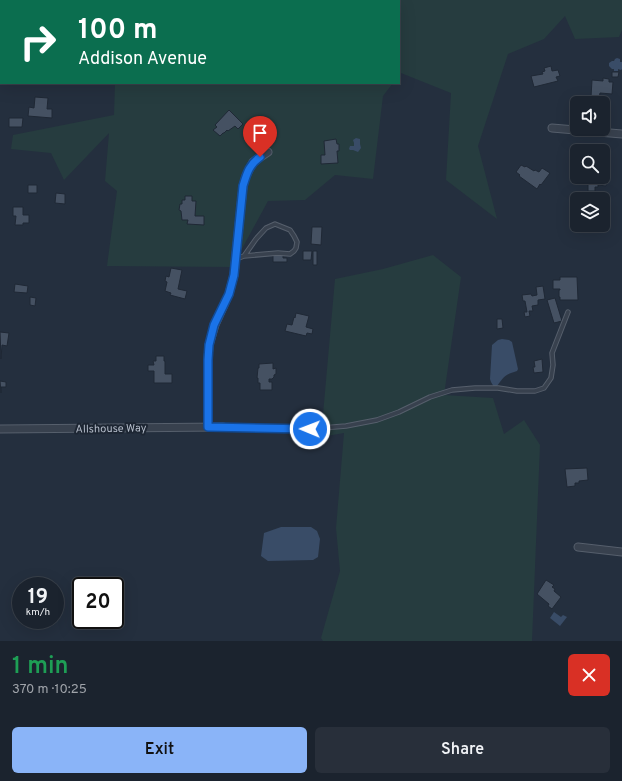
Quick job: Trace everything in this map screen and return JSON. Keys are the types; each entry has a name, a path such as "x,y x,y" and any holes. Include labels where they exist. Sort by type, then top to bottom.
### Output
{"street":[{"path":"552,128 622,134"},
{"path":"208,427 209,345 214,325 232,285 243,186 253,162 268,152"},
{"name":"Allshouse Way","path":"0,429 223,427"},
{"path":"578,548 622,552"}],"lane":[{"path":"236,259 244,256 278,253 290,254 296,248 297,242 290,230 275,224 266,228 244,256"},
{"path":"223,427 310,429 346,426 377,420 399,412 430,397 452,390 498,388 517,391 544,388 551,378 553,365 552,353 568,312"}],"green space":[{"path":"400,0 622,0 622,30 619,37 575,39 565,16 544,39 508,54 478,146 497,219 446,180 451,93 401,73 400,74"},
{"path":"115,84 392,84 383,96 373,179 335,175 305,200 268,201 232,267 107,266 117,191 105,181 109,133 64,180 51,153 11,149 13,135 114,115"},
{"path":"433,255 461,277 444,395 493,398 504,434 524,420 540,445 532,641 323,641 321,638 340,571 336,528 344,433 321,437 335,279 383,269"}],"water":[{"path":"615,59 620,59 620,62 622,62 621,70 618,69 618,71 614,71 614,69 609,66 609,63"},
{"path":"356,138 360,139 361,148 358,152 349,149 350,146 354,146 353,140"},
{"path":"502,339 512,342 518,369 517,371 506,376 497,386 494,387 490,379 492,345 498,340"},
{"path":"281,527 311,527 317,531 320,539 318,557 313,560 268,561 261,556 264,533"},
{"path":"554,612 561,617 563,615 567,617 560,626 550,618"}],"building":[{"path":"551,66 552,71 558,70 560,76 556,77 558,81 534,87 531,76 543,74 542,72 545,71 544,68"},
{"path":"612,72 619,72 618,77 612,77"},
{"path":"603,78 609,79 609,82 613,82 612,94 600,93 599,96 591,96 592,80 603,81"},
{"path":"35,97 48,98 47,109 52,109 52,118 28,116 29,107 34,108"},
{"path":"229,110 243,124 238,129 235,126 220,136 213,130 217,127 215,125"},
{"path":"9,118 23,118 22,127 9,127"},
{"path":"336,139 337,144 339,144 339,151 337,151 338,163 321,164 321,155 325,155 324,141"},
{"path":"521,165 539,172 542,168 550,173 537,189 519,176 520,175 516,172"},
{"path":"585,184 606,184 606,186 598,185 598,187 595,187 595,191 588,191 588,185"},
{"path":"28,185 37,185 37,193 28,193"},
{"path":"56,193 65,194 65,204 55,203"},
{"path":"185,196 192,196 192,201 196,201 195,216 204,216 204,225 187,224 188,220 182,220 181,211 179,210 182,200 185,200"},
{"path":"13,207 23,207 23,215 29,215 29,223 15,225 16,216 13,216"},
{"path":"312,227 322,227 321,245 311,244"},
{"path":"303,251 312,251 311,260 303,260"},
{"path":"313,251 317,251 317,265 313,265"},
{"path":"273,255 283,255 283,258 287,258 287,262 273,262"},
{"path":"171,268 182,270 178,289 187,291 185,299 170,295 171,293 165,291 167,282 165,281 166,276 169,277"},
{"path":"560,277 577,277 578,300 560,300 560,289 553,289 553,280 560,280"},
{"path":"15,284 28,286 27,293 14,292"},
{"path":"543,286 545,299 538,300 538,305 532,306 533,311 529,311 530,316 525,317 524,312 527,312 522,295 537,295 536,287"},
{"path":"30,297 36,298 35,306 30,305"},
{"path":"555,298 562,321 554,323 547,300"},
{"path":"296,313 309,316 306,327 313,329 312,334 307,333 306,336 285,331 287,324 292,325"},
{"path":"497,319 502,319 503,328 497,329"},
{"path":"0,332 9,333 7,346 2,345 1,359"},
{"path":"156,356 164,356 165,374 172,374 172,383 154,383 154,371 148,371 148,365 154,365 153,361 156,361"},
{"path":"542,359 543,372 534,373 534,361"},
{"path":"273,363 273,369 276,368 276,374 272,379 269,379 269,382 272,382 272,390 260,390 260,383 258,383 257,378 259,364"},
{"path":"0,381 6,382 6,387 1,387 1,393"},
{"path":"587,468 588,480 579,481 579,483 575,483 575,486 567,487 565,469"},
{"path":"546,580 554,585 552,587 555,589 554,591 561,597 552,609 548,606 549,604 537,594"}],"route":[{"path":"260,157 253,162 243,186 232,285 214,325 209,345 208,427 310,429"}]}
